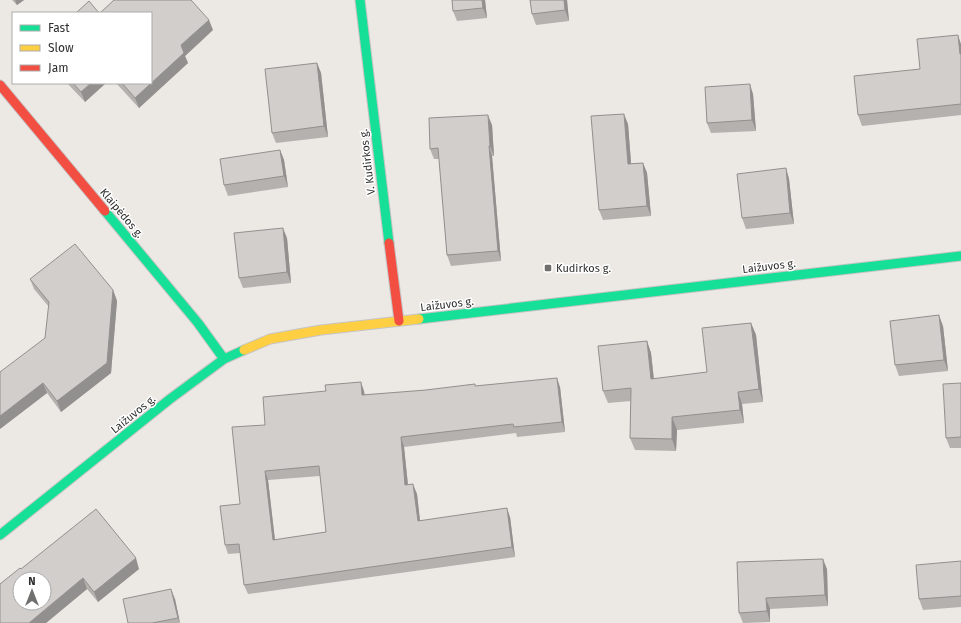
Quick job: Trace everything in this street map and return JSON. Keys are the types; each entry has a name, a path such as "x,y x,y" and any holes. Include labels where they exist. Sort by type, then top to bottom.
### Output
{"main road":[{"name":"V. Kudirkos g.","path":"360,0 399,321"},
{"name":"Klaipėdos g.","path":"0,85 198,323 224,358"},
{"name":"Laižuvos g.","path":"0,535 224,358 270,339 321,330 961,256"}],"building":[{"path":"114,0 191,0 209,20 181,45 184,53 152,82 152,12 101,12"},
{"path":"452,0 482,0 483,8 453,11"},
{"path":"530,0 564,0 565,10 532,14"},
{"path":"89,1 98,12 77,12"},
{"path":"958,35 961,54 961,104 858,115 854,76 920,69 917,39"},
{"path":"317,63 324,126 272,133 265,69"},
{"path":"74,84 90,84 81,92"},
{"path":"123,84 150,84 135,98"},
{"path":"750,84 752,120 707,123 705,87"},
{"path":"624,114 628,164 643,163 647,206 599,210 591,116"},
{"path":"488,115 489,146 498,251 447,255 438,148 430,149 429,118"},
{"path":"280,150 284,176 224,185 220,159"},
{"path":"786,168 790,213 742,218 737,174"},
{"path":"283,228 287,272 239,278 234,233"},
{"path":"75,244 113,290 107,363 57,401 43,383 0,416 0,372 45,338 49,302 30,279"},
{"path":"939,315 944,360 895,365 890,321"},
{"path":"751,323 759,389 738,392 740,410 672,417 672,439 630,438 631,388 603,391 598,346 647,341 651,379 707,372 702,328"},
{"path":"557,378 562,422 514,427 513,424 401,437 405,485 413,484 418,521 507,508 512,547 244,585 239,544 225,545 220,506 240,504 232,427 265,425 263,397 326,391 325,385 361,382 362,395 426,390 475,384 475,386","holes":["319,466 326,532 273,540 265,471"]},
{"path":"961,383 961,437 946,438 943,384"},
{"path":"96,509 136,558 94,592 83,578 52,604 52,571 16,571 20,568 21,569"},
{"path":"823,559 825,595 766,598 767,611 739,613 737,562"},
{"path":"961,561 961,596 919,599 916,565"},
{"path":"12,574 12,611 43,611 29,623 0,623 0,584"},
{"path":"171,589 178,618 152,623 128,623 123,599"}],"traffic: fast":[{"path":"360,0 389,243"},
{"path":"105,211 198,323 224,359"},
{"path":"419,319 961,256"},
{"path":"0,535 170,399 224,359 244,350"}],"traffic: slow":[{"path":"244,350 270,339 321,330 419,319"}],"traffic: jam":[{"path":"0,85 105,211"},
{"path":"389,243 399,321"}],"place":[{"name":"Kudirkos g.","path":"548,268"}]}
